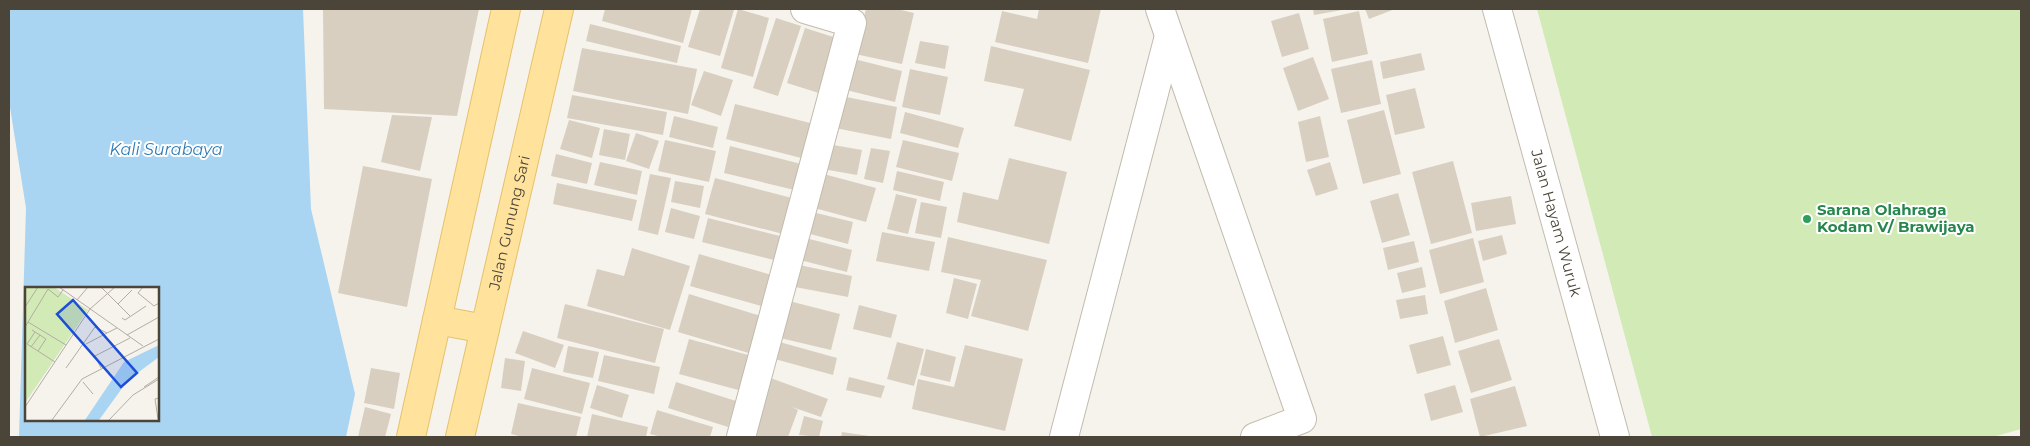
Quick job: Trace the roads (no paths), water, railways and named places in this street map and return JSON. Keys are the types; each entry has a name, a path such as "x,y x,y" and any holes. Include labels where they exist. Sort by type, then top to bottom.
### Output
{"main road":[{"path":"411,437 506,9"},
{"name":"Jalan Gunung Sari","path":"460,437 559,9"},
{"path":"437,320 485,329"}],"street":[{"path":"741,437 852,23 805,9"},
{"path":"1160,9 1302,418 1255,437"},
{"name":"Jalan Hayam Wuruk","path":"1497,9 1615,437"},
{"path":"1064,437 1169,36"}],"water":[{"name":"Kali Surabaya","path":"9,9 303,9 311,209 355,394 346,437 19,437 26,208 9,101"}],"place":[{"name":"Sarana Olahraga Kodam V/ Brawijaya","path":"1807,219"}]}
